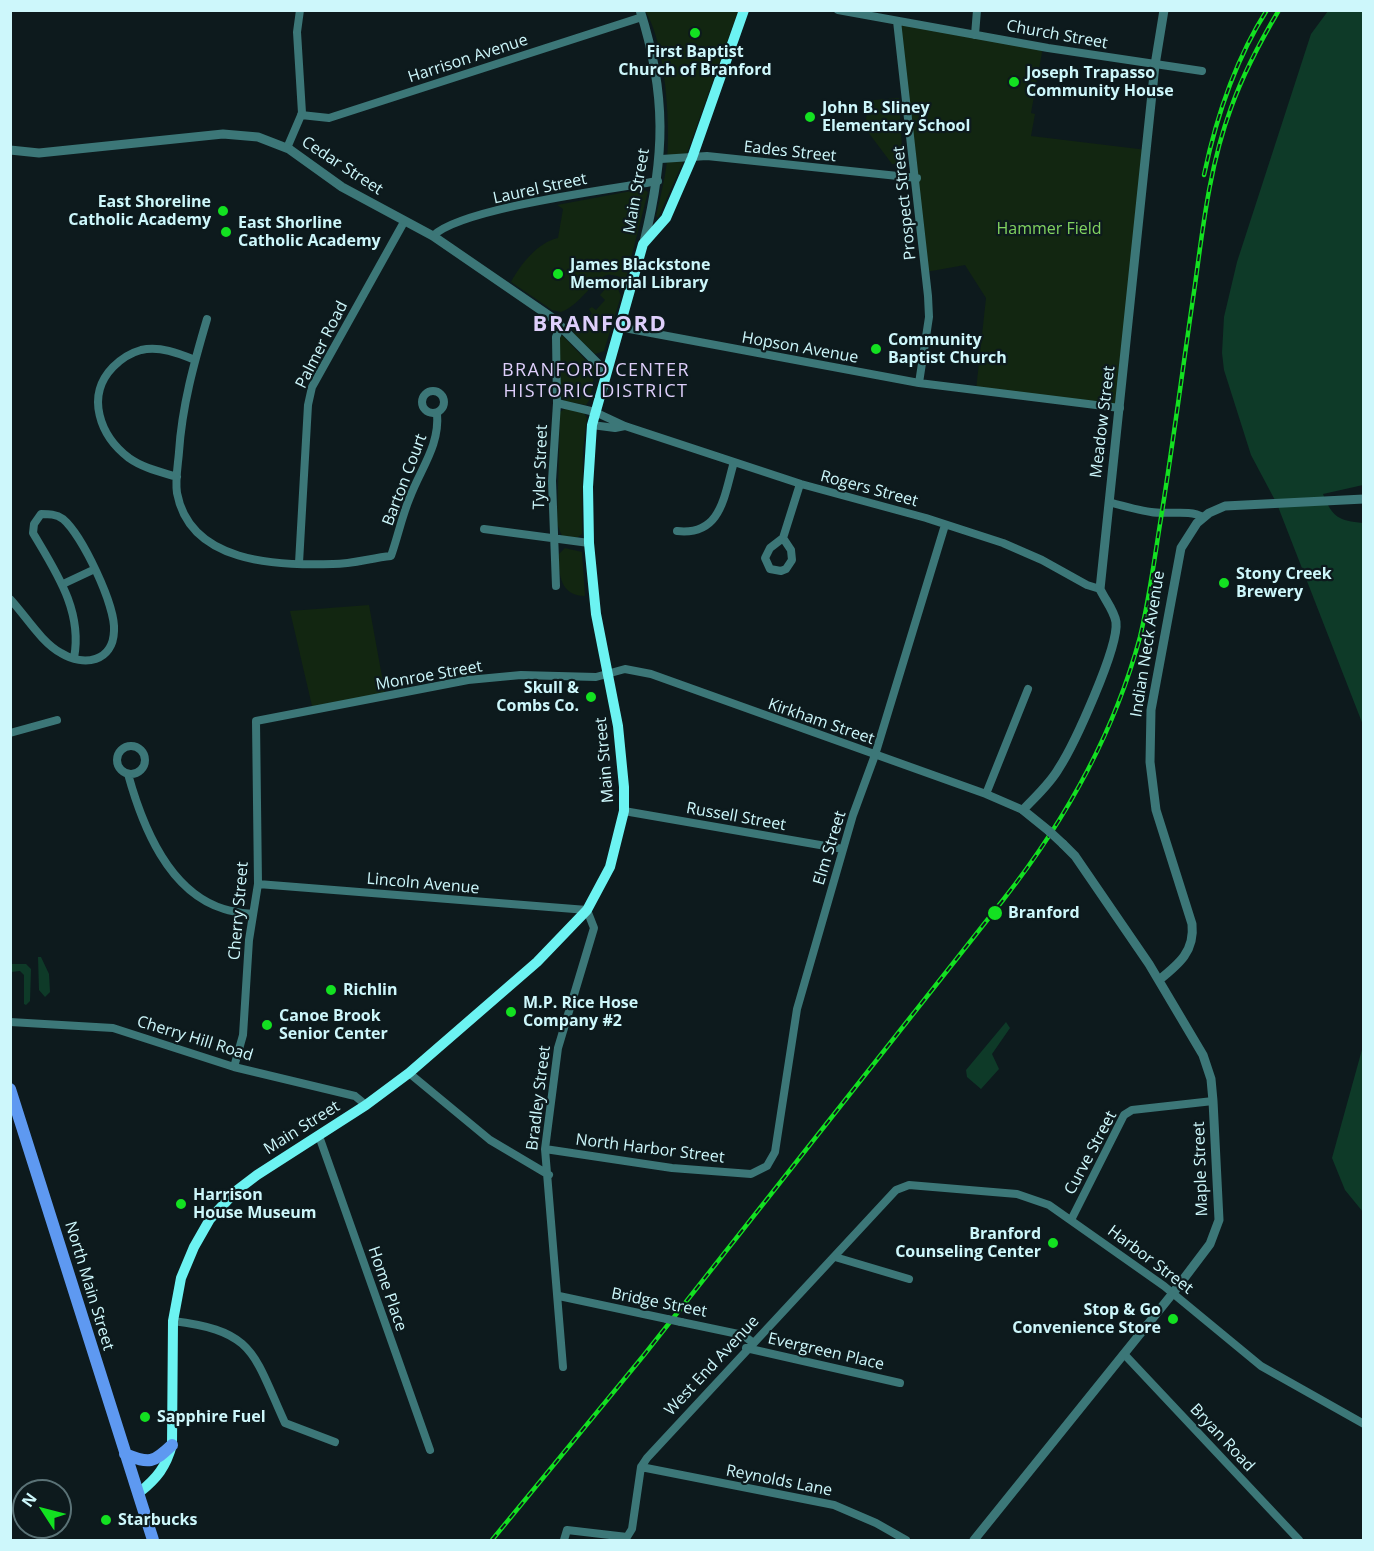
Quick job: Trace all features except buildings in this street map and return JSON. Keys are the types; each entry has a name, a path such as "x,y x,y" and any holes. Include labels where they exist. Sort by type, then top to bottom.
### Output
{"main road":[{"path":"643,244 666,218 692,158 744,10"},
{"name":"Main Street","path":"140,1492 156,1479 167,1462 172,1445 173,1321 181,1278 194,1247 210,1219 236,1191 275,1162 366,1105 409,1073 537,962 587,910 610,867 624,811 622,761 608,673 602,652 589,543 588,476 595,412 643,244"},
{"name":"North Main Street","path":"10,1089 125,1454 140,1492 153,1540"},
{"path":"125,1454 143,1461 156,1460 172,1445"}],"street":[{"path":"287,148 301,115 297,32 300,10"},
{"name":"Church Street","path":"838,10 975,35 1202,71"},
{"path":"975,35 977,10"},
{"name":"Meadow Street","path":"1100,589 1155,65 1164,10"},
{"name":"Harrison Avenue","path":"301,115 329,118 641,14"},
{"name":"Main Street","path":"641,14 658,83 661,116 661,159 658,181 643,244"},
{"name":"Prospect Street","path":"897,21 917,178 929,317 919,383"},
{"name":"Cedar Street","path":"10,150 39,153 235,134 258,137 287,148 342,187 433,236 561,326 583,352 606,372"},
{"name":"Eades Street","path":"661,159 707,156 917,178"},
{"name":"Laurel Street","path":"433,236 450,224 515,207 658,181"},
{"name":"Palmer Road","path":"299,563 309,396 404,222"},
{"path":"207,319 181,415 177,490 184,515 203,538 218,548 239,555 299,563"},
{"name":"Tyler Street","path":"556,585 552,481 557,403 556,338 561,326"},
{"name":"Hopson Avenue","path":"619,327 919,383 1120,408"},
{"path":"177,477 128,457 105,429 98,413 97,397 103,379 125,356 141,350 159,349 195,360"},
{"name":"Rogers Street","path":"557,403 595,412 625,426 800,484 1003,543 1087,585 1100,589"},
{"name":"Barton Court","path":"299,563 356,563 391,556 409,498 435,443 438,428 437,413"},
{"name":"Rogers Street","path":"592,425 615,428 625,426"},
{"path":"677,531 700,530 714,519 735,462"},
{"path":"783,538 800,484"},
{"name":"Indian Neck Avenue","path":"1159,980 1186,956 1193,935 1156,810 1150,762 1150,710 1178,559 1185,538 1203,517 1225,506 1364,499"},
{"name":"Indian Neck Avenue","path":"1109,502 1151,512 1174,515 1192,513 1203,517"},
{"path":"10,599 60,653 74,658 88,662 100,659 111,648 115,630 106,595 78,538 63,519 52,513 41,514 34,524 33,533 63,584 78,640 74,658"},
{"name":"Elm Street","path":"751,1174 767,1166 775,1152 797,1009 843,849 945,525"},
{"path":"484,529 589,543"},
{"path":"63,584 95,569"},
{"path":"1023,810 1057,771 1068,754 1110,650 1116,624 1100,589"},
{"name":"Kirkham Street","path":"608,673 625,669 651,674 874,756 986,794 1023,810"},
{"name":"Monroe Street","path":"256,721 468,680 521,675 596,677 608,673"},
{"path":"986,794 1028,689"},
{"path":"10,733 57,720"},
{"name":"Cherry Street","path":"234,1067 243,1035 252,914 258,884 256,721"},
{"path":"128,774 150,831 171,872 182,884 224,909 252,914"},
{"name":"Maple Street","path":"974,1540 1210,1244 1219,1220 1221,1203 1211,1079 1203,1056 1159,980 1075,856 1023,810"},
{"name":"Russell Street","path":"624,811 843,849"},
{"name":"Lincoln Avenue","path":"258,884 587,910"},
{"name":"Bradley Street","path":"563,1367 559,1296 545,1149 558,1048 594,928 587,910"},
{"name":"Cherry Hill Road","path":"10,1022 113,1028 234,1067 354,1096 366,1105"},
{"path":"409,1073 490,1140 549,1175"},
{"name":"Curve Street","path":"1071,1220 1124,1115 1132,1110 1213,1101"},
{"name":"Home Place","path":"319,1136 430,1450"},
{"name":"North Harbor Street","path":"545,1149 672,1168 751,1174"},
{"name":"Harbor Street","path":"896,1190 919,1184 1017,1194 1036,1199 1071,1220 1173,1293 1262,1366 1364,1424"},
{"name":"West End Avenue","path":"564,1540 567,1530 627,1537 632,1529 642,1467 655,1447 896,1190"},
{"path":"835,1257 909,1279"},
{"name":"Bridge Street","path":"559,1296 743,1335 749,1345"},
{"path":"173,1321 209,1325 246,1345 285,1423 335,1442"},
{"name":"Evergreen Place","path":"749,1345 900,1383"},
{"name":"Bryan Road","path":"1124,1354 1299,1540"},
{"name":"Reynolds Lane","path":"642,1467 834,1505 859,1514 906,1540"}],"green space":[{"path":"645,11 738,11 687,153 658,218 656,216 667,161 667,105 662,62 652,25"},
{"name":"Hammer Field","path":"897,21 1043,47 1031,113 1035,114 1031,136 1147,150 1120,408 976,390 986,298 965,265 926,272"},
{"path":"899,98 903,164 892,164 865,128 868,103 874,100"},
{"path":"642,189 648,192 626,278 610,275 602,277 575,304 561,312 552,310 511,282 530,255 543,244 558,238 563,209 557,205"},
{"path":"608,286 617,287 621,296 604,351 595,354 575,335 570,323 575,319 578,324 592,314 589,309 592,307 596,310 605,300 600,295"},
{"path":"559,336 563,336 595,370 590,399 586,405 565,401 560,396"},
{"path":"566,408 584,413 587,418 583,449 582,534 577,538 562,536 557,524 560,412"},
{"path":"565,548 582,552 585,596 570,592 562,583 558,555"},
{"path":"369,605 385,693 312,706 290,611"}],"shaded area":[{"path":"1328,11 1363,11 1363,485 1323,494 1337,516 1348,521 1363,523 1363,725 1277,504 1251,455 1224,370 1222,353 1224,317 1237,262 1311,34"},
{"path":"38,957 41,957 49,974 50,992 45,997 39,990"},
{"path":"11,964 26,964 31,969 30,1001 26,1005 24,1004 24,975 20,971 11,972"},
{"path":"1006,1022 1010,1028 992,1054 999,1069 981,1089 967,1077 966,1070"},
{"path":"1363,1046 1363,1212 1345,1190 1332,1158"}],"railway":[{"path":"1204,175 1214,132 1236,69 1267,10"},
{"path":"492,1540 644,1355 1026,870 1067,808 1102,742 1129,673 1143,623 1212,173 1224,129 1241,83 1279,10"}],"place":[{"name":"First Baptist Church of Branford","path":"695,33"},
{"name":"Joseph Trapasso Community House","path":"1014,82"},
{"name":"John B. Sliney Elementary School","path":"810,117"},
{"name":"East Shoreline Catholic Academy","path":"223,211"},
{"name":"East Shorline Catholic Academy","path":"226,232"},
{"name":"James Blackstone Memorial Library","path":"558,274"},
{"name":"Community Baptist Church","path":"876,349"},
{"name":"Stony Creek Brewery","path":"1224,583"},
{"name":"Skull & Combs Co.","path":"591,697"},
{"name":"Branford","path":"995,913"},
{"name":"Richlin","path":"331,990"},
{"name":"M.P. Rice Hose Company #2","path":"511,1012"},
{"name":"Canoe Brook Senior Center","path":"267,1025"},
{"name":"Harrison House Museum","path":"181,1204"},
{"name":"Branford Counseling Center","path":"1053,1243"},
{"name":"Stop & Go Convenience Store","path":"1173,1319"},
{"name":"Sapphire Fuel","path":"145,1417"},
{"name":"Starbucks","path":"106,1520"}],"district":[{"name":"BRANFORD","path":"600,325"},
{"name":"BRANFORD CENTER HISTORIC DISTRICT","path":"596,382"}]}
